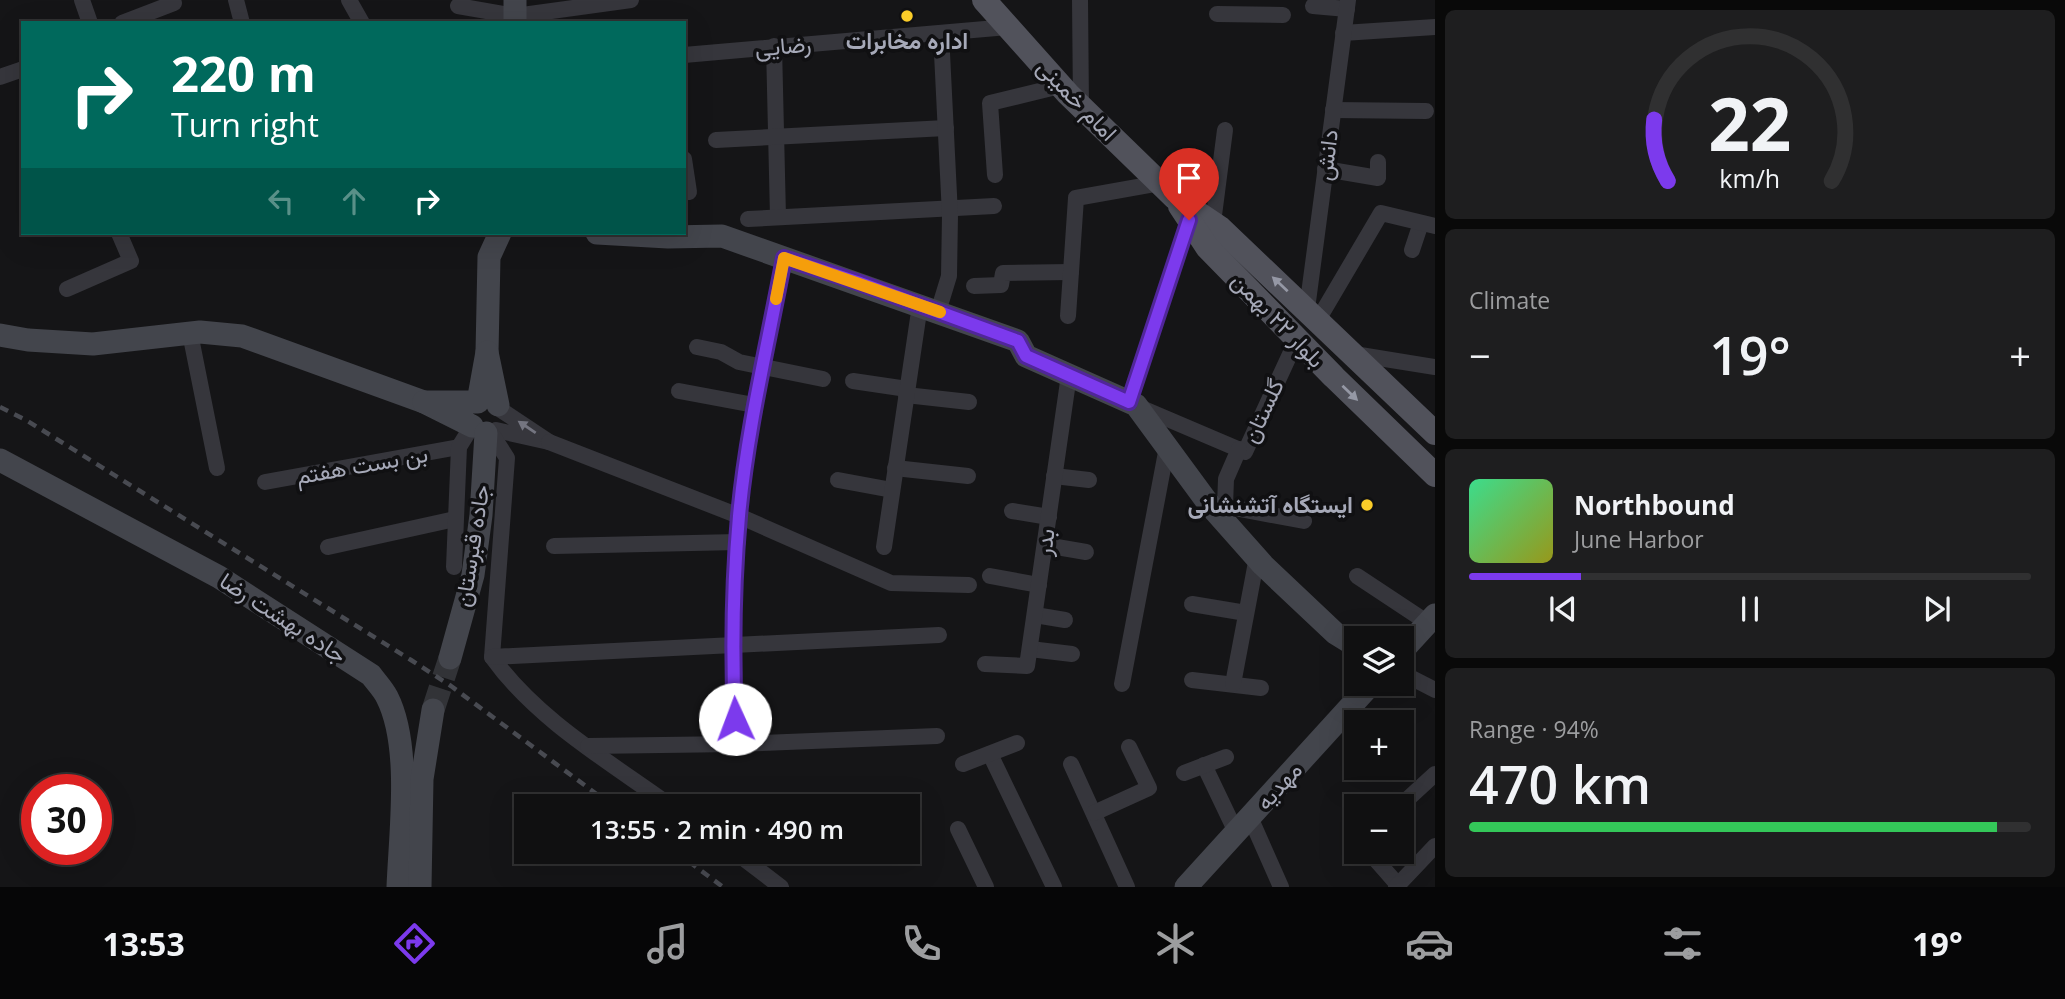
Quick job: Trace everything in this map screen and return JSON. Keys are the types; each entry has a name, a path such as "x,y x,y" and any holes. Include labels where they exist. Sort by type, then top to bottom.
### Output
{"main road":[{"name":"امام خمینی","path":"985,0 1060,86 1167,190"},
{"name":"بلوار ۲۲ بهمن","path":"1167,190 1312,314 1435,433"},
{"name":"بلوار ۲۲ بهمن","path":"1201,221 1207,247 1435,475"}],"street":[{"path":"82,0 89,21"},
{"path":"236,0 242,21"},
{"path":"349,0 358,21"},
{"path":"458,6 515,13 631,0"},
{"path":"1080,0 1081,106"},
{"path":"127,21 174,3"},
{"path":"1313,6 1347,5"},
{"name":"دانش","path":"1312,314 1325,169 1347,5"},
{"path":"1217,14 1257,7 1283,15"},
{"name":"رضایی","path":"686,55 1008,27"},
{"path":"1343,33 1435,27"},
{"path":"884,547 906,392 929,308 949,276 950,209 941,33"},
{"path":"774,46 778,217"},
{"path":"0,77 21,70"},
{"path":"995,175 990,103 1060,86"},
{"path":"1333,110 1426,111"},
{"path":"716,140 946,128"},
{"path":"1132,404 1201,221 1225,130"},
{"path":"1325,169 1378,178 1378,162"},
{"path":"686,172 689,192 686,191"},
{"path":"1068,316 1076,198 1167,190"},
{"path":"748,219 994,206"},
{"path":"1312,314 1381,213 1428,224 1412,250"},
{"path":"67,289 131,261 120,235"},
{"name":"جاده قبرستان","path":"450,658 473,575 481,515 489,420 489,257 499,235"},
{"path":"632,235 722,236 1018,341 1026,356 1132,404 1256,557 1344,639"},
{"path":"736,744 732,644 739,516 754,405 784,258"},
{"path":"974,286 1001,285 1003,272 1071,272"},
{"path":"0,335 29,340 93,344 200,332 242,336 424,402 489,420 549,442 739,516 891,583 969,585"},
{"path":"190,333 217,468"},
{"name":"گلستان","path":"1132,404 1245,452 1297,339"},
{"path":"697,347 721,352 739,362 823,379"},
{"path":"1353,354 1435,367"},
{"name":"بدر","path":"1030,649 1069,375"},
{"path":"853,381 969,402"},
{"path":"679,391 754,405"},
{"path":"454,567 459,447 489,420"},
{"path":"489,420 507,458 492,657 529,702 654,794"},
{"name":"بن بست هفتم","path":"265,482 459,447"},
{"path":"1122,684 1167,447"},
{"path":"1216,505 1239,449"},
{"name":"جاده بهشت رضا","path":"0,460 219,577 371,675 387,696 397,722 403,768 398,887"},
{"path":"895,468 968,476"},
{"path":"1054,476 1089,480"},
{"path":"838,480 892,490"},
{"path":"1216,505 1304,521"},
{"path":"1012,512 1048,517"},
{"path":"328,547 455,519"},
{"path":"554,546 738,542"},
{"path":"1045,545 1086,552"},
{"path":"1233,684 1256,557"},
{"path":"990,576 1039,585"},
{"path":"1357,576 1431,619 1414,638"},
{"path":"1192,604 1246,613"},
{"path":"1035,615 1065,620"},
{"path":"492,657 939,635"},
{"path":"985,664 1027,666 1030,649 1072,654"},
{"path":"1414,679 1435,690"},
{"path":"1192,680 1261,688"},
{"name":"مهدیه","path":"1186,887 1360,696"},
{"path":"420,887 422,779 433,710"},
{"path":"587,746 736,744 937,736"},
{"path":"963,764 1017,743"},
{"path":"1094,813 1149,788 1129,747"},
{"path":"989,754 1054,887"},
{"path":"1184,773 1226,757"},
{"path":"1071,764 1127,887"},
{"path":"1204,765 1281,887"},
{"path":"1413,794 1435,774"},
{"path":"958,829 986,887"},
{"path":"1379,864 1397,886 1435,846"},
{"path":"751,864 782,887"}],"tunnel":[{"path":"433,710 450,658"}],"railway":[{"path":"0,407 26,420 411,660 451,686 596,794"},
{"path":"692,864 723,887"}],"slow traffic":[{"path":"776,299 784,258 940,312"}],"place":[{"name":"اداره مخابرات","path":"907,16"},
{"name":"ایستگاه آتشنشانی","path":"1367,505"}],"route":[{"path":"735,719 732,644 739,516 754,405 784,258 1018,341 1026,356 1129,402 1189,220"}]}
